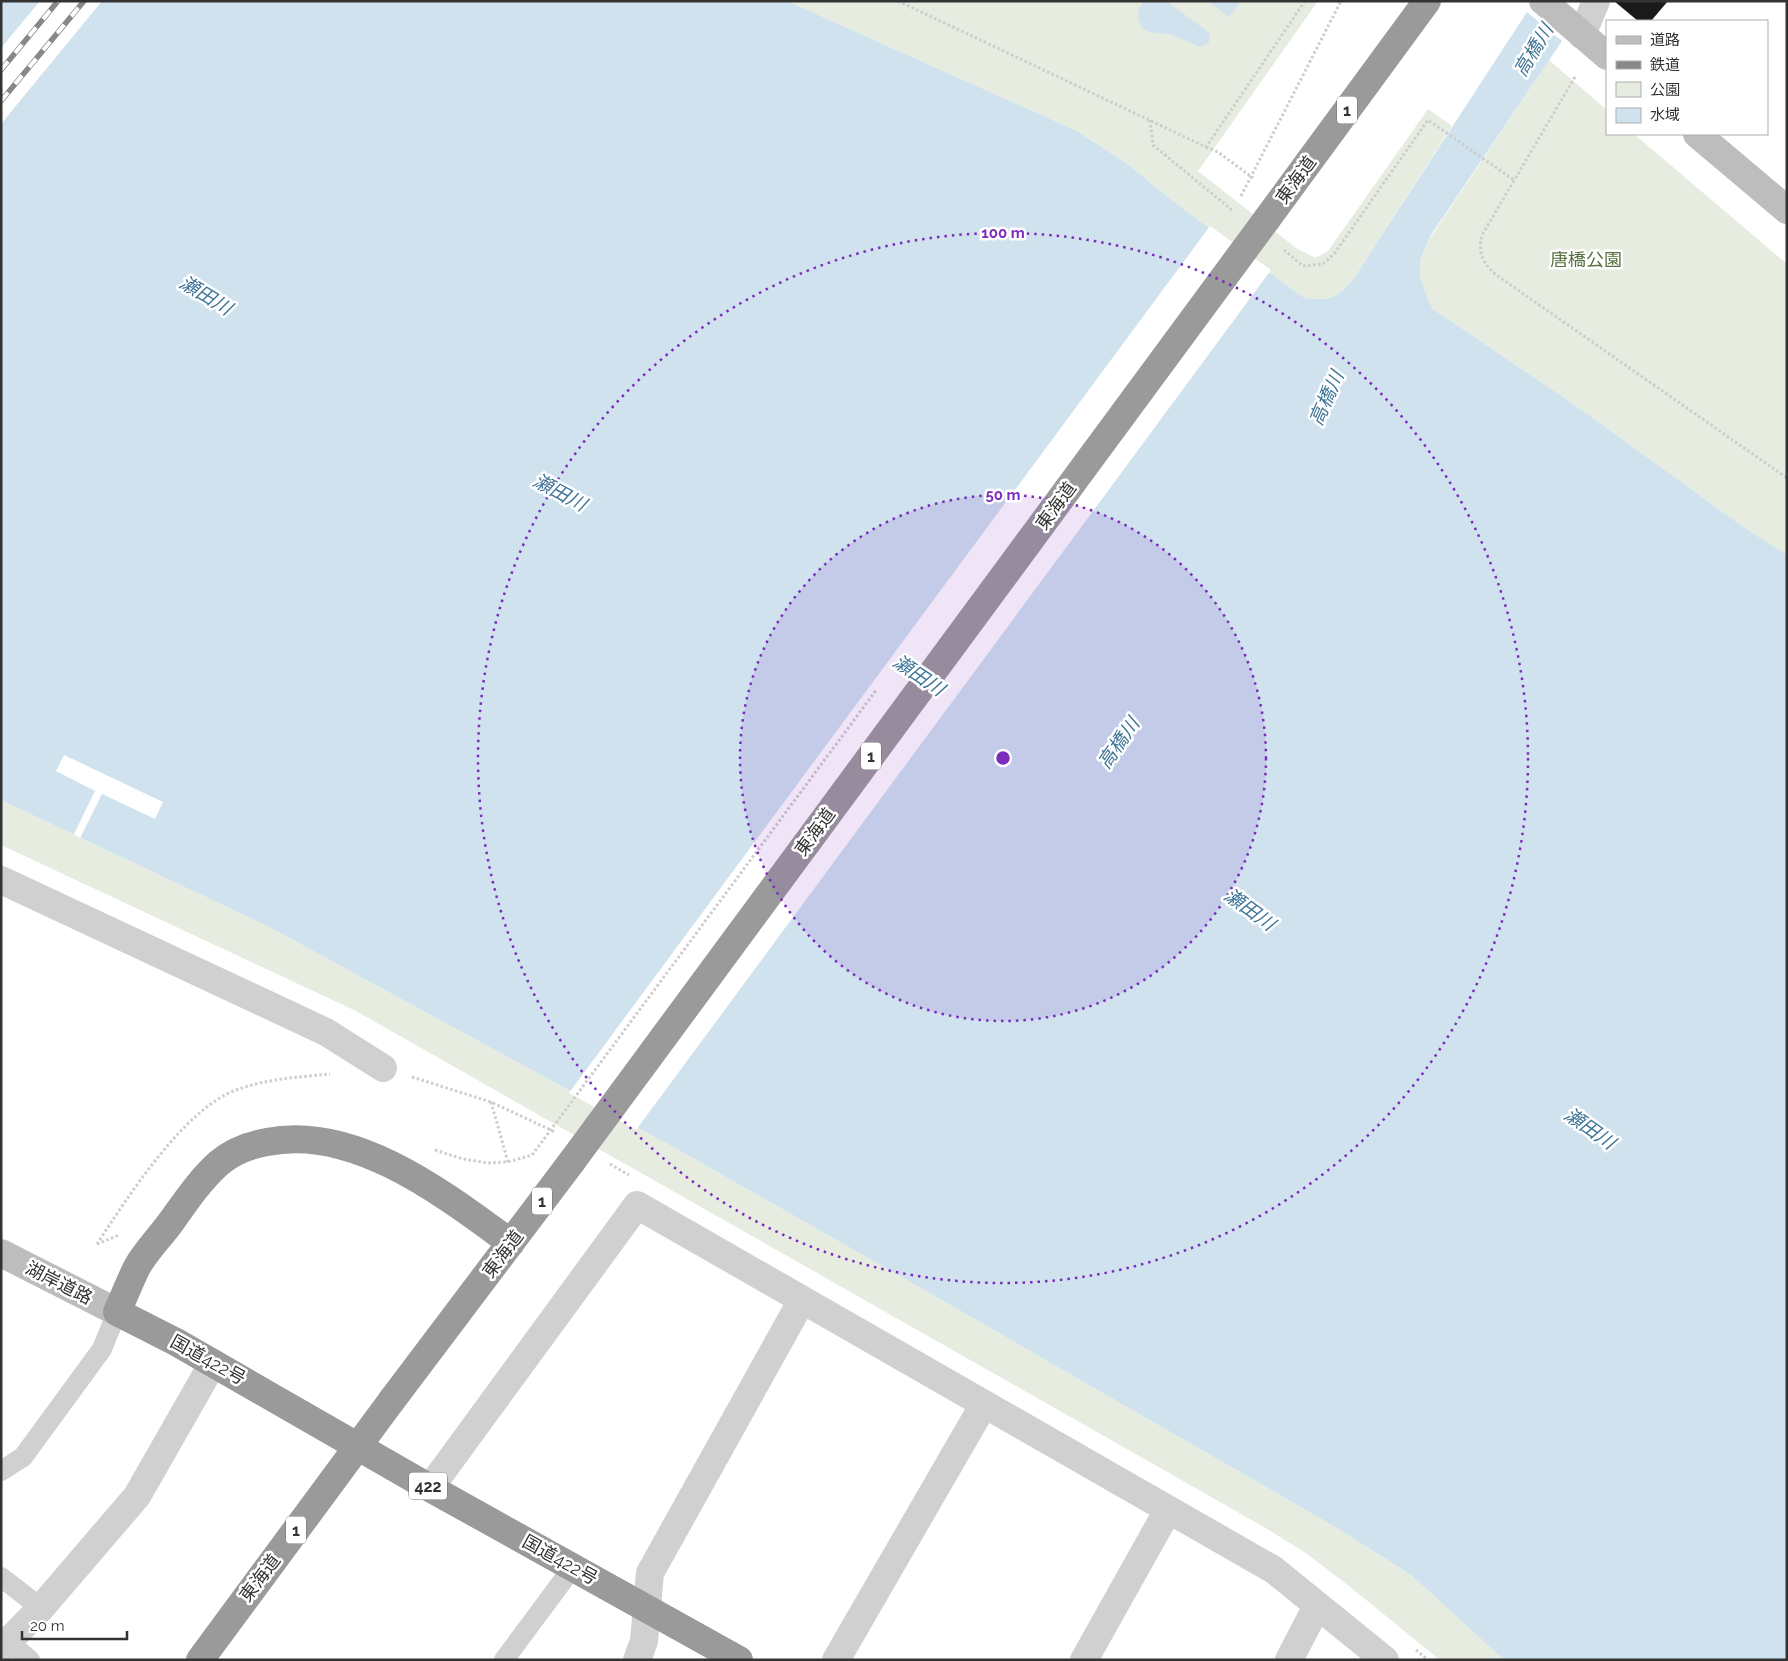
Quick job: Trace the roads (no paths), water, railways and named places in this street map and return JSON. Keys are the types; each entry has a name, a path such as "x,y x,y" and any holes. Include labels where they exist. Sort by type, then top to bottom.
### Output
{"highway":[{"name":"東海道","path":"200,1660 392,1400 573,1160 1427,1"},
{"path":"117,1312 138,1266 193,1190 220,1162 249,1146 287,1138 332,1143 354,1149 389,1164 466,1210 511,1243"},
{"name":"国道422号","path":"117,1312 214,1363 430,1488 739,1660"}],"main road":[{"path":"1543,1 1606,55"},
{"path":"1698,135 1787,210"},
{"name":"湖岸道路","path":"1,1253 117,1312"}],"street":[{"path":"1578,31 1596,1"},
{"path":"1,880 326,1032 383,1068"},
{"path":"430,1488 637,1205 1274,1570 1385,1660"},
{"path":"637,1660 644,1641 650,1573 802,1300"},
{"path":"5,1645 41,1608 137,1496 214,1363"},
{"path":"836,1660 984,1404"},
{"path":"200,1660 357,1446"},
{"path":"1084,1660 1168,1510"},
{"path":"1290,1660 1317,1606"}],"lane":[{"path":"1,1471 23,1457 102,1349 117,1312"},
{"path":"504,1660 573,1567"},
{"path":"1,1577 41,1608"},
{"path":"5,1645 30,1660"}],"water":[{"path":"1,1 787,1 1075,130 1126,163 1178,205 1303,297 1319,299 1330,298 1336,295 1352,281 1527,12 1562,41 1433,232 1420,262 1421,279 1433,309 1572,403 1745,528 1787,555 1787,1660 1504,1660 1411,1575 1337,1528 926,1291 675,1148 269,927 1,800"},
{"path":"1145,1 1166,1 1207,31 1210,35 1209,42 1200,47 1172,35 1149,32 1142,28 1138,11"},
{"path":"1208,1 1241,1 1229,17"}],"railway":[{"path":"1,70 58,1"},
{"path":"1,101 84,1"}],"water label":[{"name":"高橋川","path":"1533,50"},
{"name":"瀬田川","path":"206,295"},
{"name":"高橋川","path":"1326,398"},
{"name":"瀬田川","path":"560,492"},
{"name":"瀬田川","path":"919,675"},
{"name":"高橋川","path":"1118,743"},
{"name":"瀬田川","path":"1250,909"},
{"name":"瀬田川","path":"1590,1128"}],"park label":[{"name":"唐橋公園","path":"1586,260"}]}
